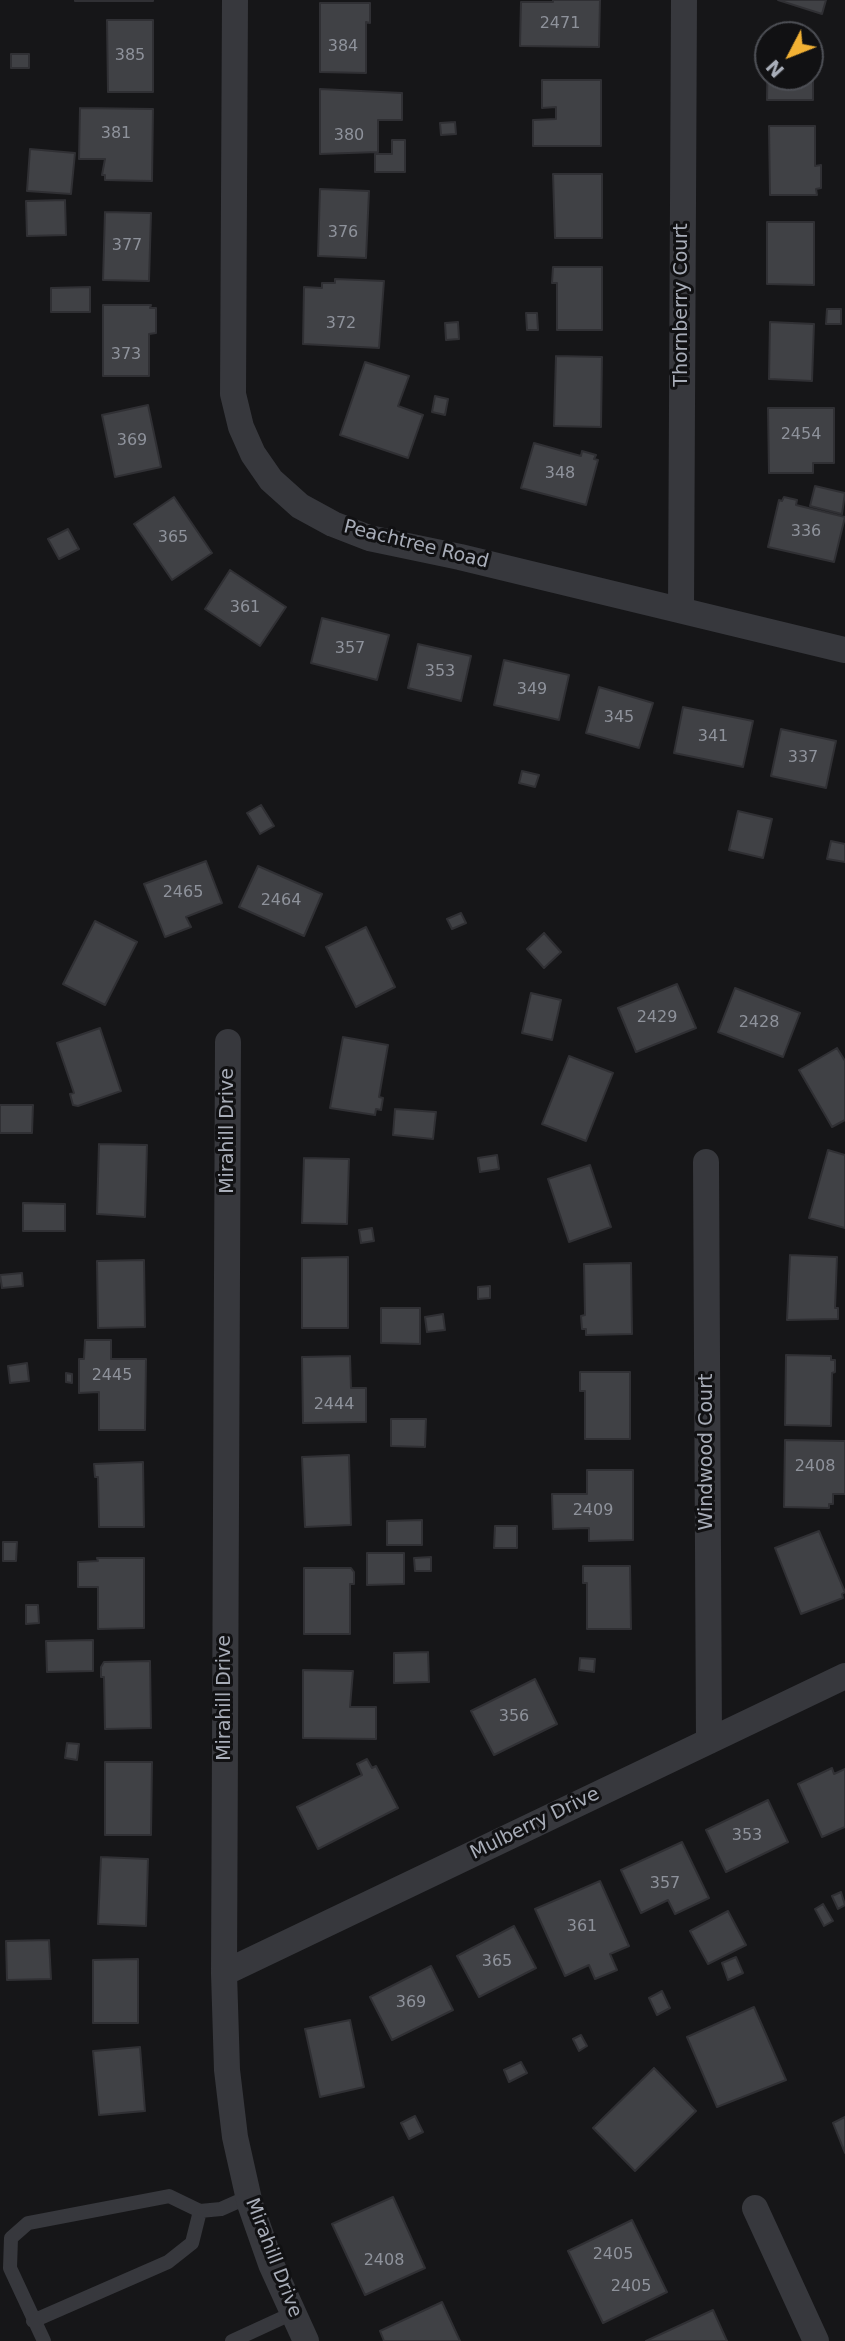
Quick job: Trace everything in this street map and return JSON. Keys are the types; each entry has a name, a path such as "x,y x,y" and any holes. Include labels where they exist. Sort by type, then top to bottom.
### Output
{"street":[{"name":"Peachtree Road","path":"235,0 233,394 241,426 253,454 271,480 300,506 332,524 369,537 845,650"},
{"name":"Thornberry Court","path":"681,610 684,0"},
{"name":"Mirahill Drive","path":"228,1042 224,1973 227,2070 235,2137 248,2197 271,2264 306,2341"},
{"name":"Windwood Court","path":"706,1162 709,1741"},
{"name":"Mulberry Drive","path":"224,1973 845,1676"},
{"path":"755,2208 816,2341"}],"lane":[{"path":"44,2341 10,2268 11,2238 28,2223 169,2196 200,2211 221,2209 248,2197"},
{"path":"33,2320 168,2262 192,2243 200,2211"},
{"path":"232,2341 293,2313"}],"building":[{"path":"153,0 153,1 75,1"},
{"path":"600,0 599,47 520,46 521,2"},
{"path":"778,0 826,0 822,14"},
{"path":"320,3 370,3 370,23 366,22 366,73 320,72"},
{"path":"107,20 153,20 153,92 108,92"},
{"path":"11,54 29,54 29,68 11,68"},
{"path":"542,80 601,80 601,146 533,146 533,120 556,119 556,107 542,108"},
{"path":"320,89 402,93 402,120 378,120 378,152 320,154"},
{"path":"767,91 813,91 813,100 767,100"},
{"path":"80,108 153,109 152,181 105,180 105,175 102,175 105,159 79,159"},
{"path":"455,122 456,134 441,135 440,123"},
{"path":"769,126 815,126 815,166 821,165 821,188 816,189 817,195 770,195"},
{"path":"392,140 405,140 405,172 375,172 375,154 392,154"},
{"path":"30,149 75,153 71,194 27,191"},
{"path":"553,174 602,174 602,238 555,238"},
{"path":"320,189 369,191 366,258 318,256"},
{"path":"65,200 66,235 27,236 26,201"},
{"path":"105,212 151,213 149,281 103,280"},
{"path":"767,222 814,222 814,285 767,284"},
{"path":"553,267 602,267 602,330 557,330 557,283 552,283"},
{"path":"335,279 384,281 379,348 303,344 304,287 322,288 322,283 335,283"},
{"path":"90,287 90,312 51,312 51,288"},
{"path":"103,305 151,305 150,308 156,308 156,333 149,334 149,376 103,376"},
{"path":"827,309 841,309 841,324 826,324"},
{"path":"526,313 537,313 538,330 527,330"},
{"path":"458,322 459,339 446,340 445,323"},
{"path":"770,322 814,324 812,381 769,379"},
{"path":"556,356 602,357 601,427 554,426"},
{"path":"365,362 409,376 398,406 423,415 408,458 340,435"},
{"path":"435,396 448,399 445,415 432,412"},
{"path":"148,405 161,467 115,477 102,415"},
{"path":"768,408 834,408 834,463 813,463 813,473 769,473"},
{"path":"534,443 581,456 582,451 596,455 594,459 598,460 586,505 521,488"},
{"path":"815,486 845,493 842,514 810,506"},
{"path":"174,497 212,553 172,580 134,524"},
{"path":"784,497 797,500 796,505 845,517 834,562 768,547 779,500 782,501"},
{"path":"68,529 79,549 59,559 48,539"},
{"path":"230,570 286,607 260,646 205,609"},
{"path":"322,618 389,635 377,680 311,663"},
{"path":"418,644 471,656 461,701 408,688"},
{"path":"504,660 569,675 559,720 494,705"},
{"path":"599,687 653,703 639,748 586,733"},
{"path":"683,707 753,721 743,767 674,753"},
{"path":"781,729 836,741 826,788 771,776"},
{"path":"522,771 539,775 535,787 519,783"},
{"path":"261,805 274,826 260,834 247,813"},
{"path":"738,811 772,819 763,858 729,850"},
{"path":"831,841 845,844 845,862 827,859"},
{"path":"206,861 222,903 186,917 191,927 165,937 144,884"},
{"path":"258,866 322,894 304,936 239,907"},
{"path":"461,913 466,923 452,929 447,919"},
{"path":"95,921 137,942 105,1005 63,984"},
{"path":"366,927 395,987 356,1007 326,947"},
{"path":"544,933 561,952 544,968 527,949"},
{"path":"677,984 696,1028 636,1052 618,1008"},
{"path":"735,988 800,1013 783,1057 718,1032"},
{"path":"531,993 561,1000 552,1040 522,1033"},
{"path":"100,1028 121,1091 78,1106 73,1105 70,1094 74,1093 57,1043"},
{"path":"343,1037 388,1045 379,1097 383,1098 381,1110 376,1109 375,1115 330,1108"},
{"path":"837,1048 845,1061 845,1120 832,1127 799,1070"},
{"path":"569,1056 613,1073 586,1141 542,1124"},
{"path":"0,1105 33,1105 32,1133 0,1133"},
{"path":"395,1109 436,1112 433,1139 393,1135"},
{"path":"99,1144 147,1145 145,1217 97,1214"},
{"path":"828,1150 845,1155 845,1228 809,1218"},
{"path":"497,1155 499,1169 480,1172 478,1158"},
{"path":"304,1158 349,1159 347,1224 302,1223"},
{"path":"590,1165 611,1227 569,1242 548,1179"},
{"path":"23,1203 65,1204 65,1231 23,1231"},
{"path":"372,1228 374,1241 361,1243 359,1230"},
{"path":"790,1255 837,1257 835,1308 838,1308 838,1319 787,1320"},
{"path":"348,1257 348,1328 302,1328 302,1258"},
{"path":"144,1260 145,1327 98,1328 97,1261"},
{"path":"631,1263 632,1334 586,1335 586,1329 582,1329 581,1316 585,1315 584,1264"},
{"path":"22,1273 23,1286 2,1288 0,1275"},
{"path":"490,1286 490,1298 478,1299 478,1287"},
{"path":"381,1308 420,1308 420,1344 381,1343"},
{"path":"443,1314 445,1330 427,1332 425,1317"},
{"path":"85,1340 111,1340 111,1359 146,1359 145,1430 99,1430 99,1392 79,1393 79,1359 84,1359"},
{"path":"786,1355 831,1356 831,1360 835,1360 835,1372 832,1373 831,1426 785,1425"},
{"path":"350,1356 351,1388 366,1388 366,1422 303,1423 302,1357"},
{"path":"27,1363 29,1381 10,1383 8,1366"},
{"path":"580,1372 630,1372 630,1439 585,1439 585,1391 580,1391"},
{"path":"66,1373 72,1374 72,1383 66,1382"},
{"path":"391,1419 426,1419 425,1447 391,1446"},
{"path":"785,1440 845,1441 845,1494 833,1494 833,1504 829,1504 829,1508 784,1507"},
{"path":"349,1455 351,1525 305,1527 302,1457"},
{"path":"143,1462 144,1527 99,1527 98,1477 95,1477 94,1464"},
{"path":"587,1470 633,1470 633,1540 589,1541 589,1528 553,1529 552,1494 587,1494"},
{"path":"422,1520 422,1545 387,1545 387,1521"},
{"path":"495,1526 517,1526 517,1548 494,1548"},
{"path":"819,1531 845,1592 842,1594 843,1598 801,1614 775,1548"},
{"path":"3,1542 17,1542 16,1561 3,1561"},
{"path":"367,1553 404,1553 404,1584 367,1585"},
{"path":"431,1557 431,1571 415,1571 414,1558"},
{"path":"97,1558 144,1558 144,1628 98,1629 98,1587 78,1587 78,1562 98,1561"},
{"path":"583,1566 630,1566 631,1629 587,1629 587,1583 583,1583"},
{"path":"304,1568 351,1568 354,1572 354,1584 350,1584 350,1634 304,1634"},
{"path":"26,1605 38,1605 39,1623 26,1624"},
{"path":"93,1640 93,1671 47,1672 46,1641"},
{"path":"428,1652 429,1682 394,1683 394,1653"},
{"path":"580,1658 595,1659 594,1672 579,1670"},
{"path":"150,1661 151,1728 105,1729 104,1677 101,1677 104,1662"},
{"path":"303,1670 353,1671 350,1707 376,1707 376,1739 303,1738"},
{"path":"535,1679 557,1724 494,1755 471,1711"},
{"path":"67,1743 79,1744 77,1760 65,1758"},
{"path":"367,1759 372,1768 376,1766 398,1808 318,1849 297,1807 362,1775 357,1764"},
{"path":"105,1762 152,1762 151,1835 105,1835"},
{"path":"832,1768 834,1774 845,1769 845,1827 822,1837 798,1784"},
{"path":"768,1800 788,1842 726,1872 706,1830"},
{"path":"682,1842 709,1898 675,1914 668,1900 641,1913 621,1870"},
{"path":"101,1857 148,1859 146,1926 98,1924"},
{"path":"600,1881 629,1946 610,1954 617,1970 595,1979 589,1965 565,1976 535,1909"},
{"path":"841,1892 845,1905 838,1909 832,1896"},
{"path":"823,1904 833,1921 824,1926 815,1909"},
{"path":"728,1911 746,1945 708,1964 690,1931"},
{"path":"514,1926 536,1968 479,1997 457,1956"},
{"path":"49,1940 51,1979 7,1980 6,1941"},
{"path":"736,1957 743,1973 728,1980 722,1963"},
{"path":"138,1959 138,2023 93,2023 93,1960"},
{"path":"431,1966 453,2010 392,2040 370,1997"},
{"path":"662,1991 670,2008 657,2015 649,1998"},
{"path":"754,2007 786,2080 717,2107 687,2037"},
{"path":"350,2020 364,2087 320,2097 305,2029"},
{"path":"581,2035 587,2046 579,2051 573,2039"},
{"path":"140,2047 145,2111 99,2115 93,2051"},
{"path":"521,2062 527,2073 509,2082 504,2070"},
{"path":"654,2068 696,2111 635,2171 593,2128"},
{"path":"415,2116 423,2132 409,2139 401,2123"},
{"path":"845,2117 845,2153 833,2123"},
{"path":"393,2197 425,2268 365,2295 332,2224"},
{"path":"632,2220 667,2292 603,2323 568,2251"},
{"path":"442,2302 460,2341 384,2341 380,2331"},
{"path":"713,2310 727,2341 646,2341"}]}
